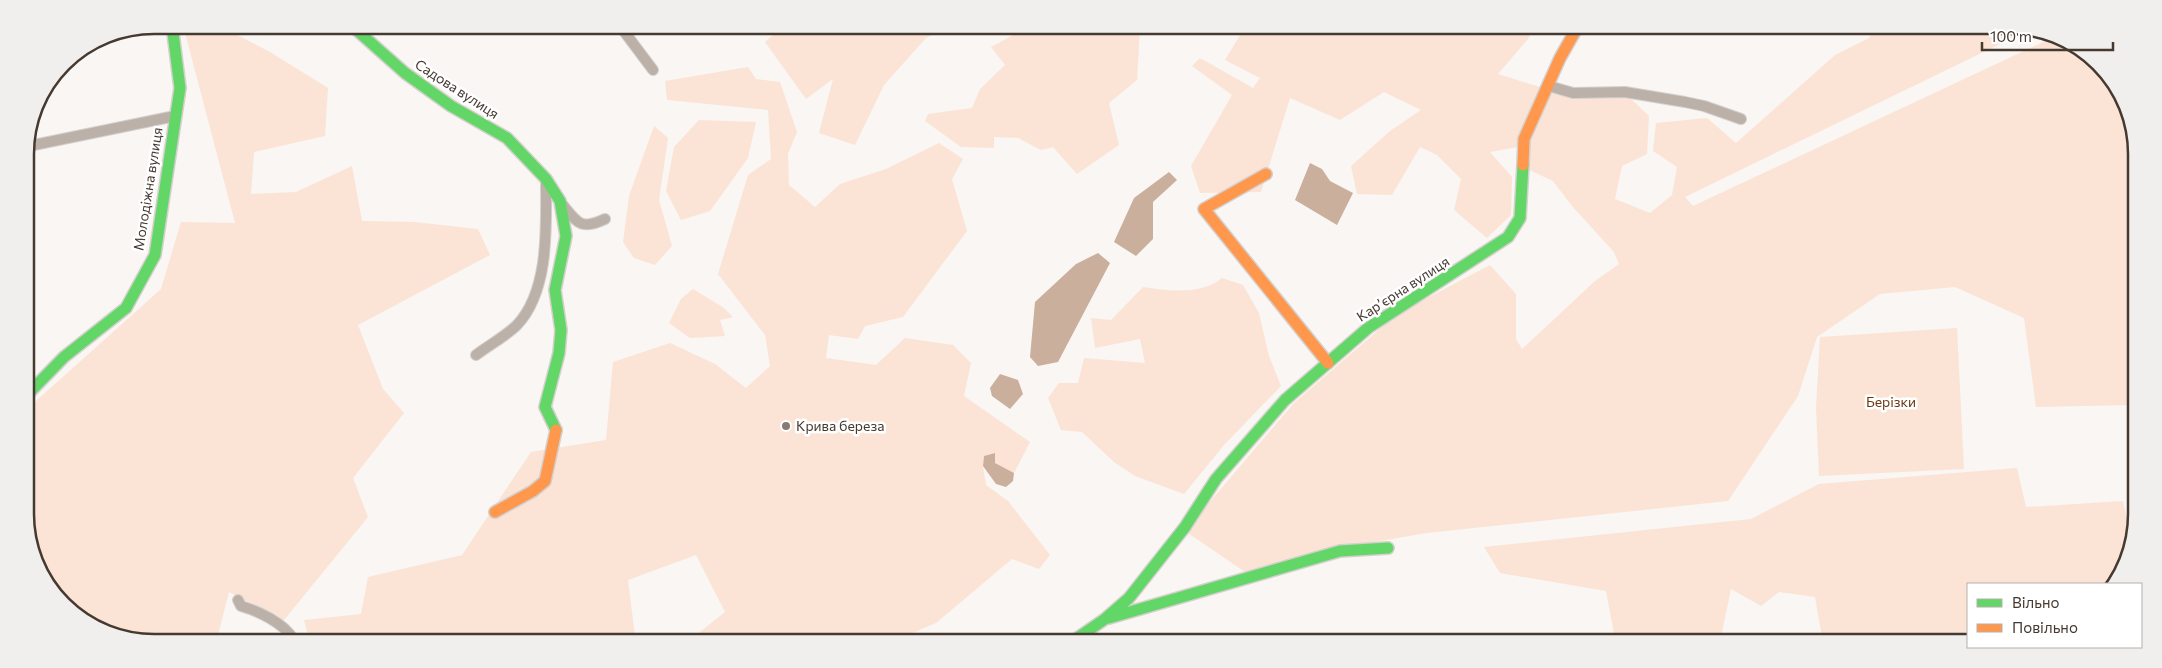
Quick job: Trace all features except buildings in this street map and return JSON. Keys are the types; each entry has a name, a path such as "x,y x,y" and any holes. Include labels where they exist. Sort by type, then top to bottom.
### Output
{"street":[{"name":"Молодіжна вулиця","path":"34,387 64,357 126,308 156,255 180,88 173,34"},
{"name":"Садова вулиця","path":"360,34 405,74 451,106 507,138 546,179 560,201"},
{"path":"626,34 653,70"},
{"name":"Карʼєрна вулиця","path":"1101,622 1129,598 1179,535 1223,472 1285,400 1368,328 1465,267 1508,237 1520,218 1524,138 1560,58 1574,34"},
{"path":"1549,86 1573,93 1625,92 1704,106 1741,118"},
{"name":"Молодіжна вулиця","path":"34,145 175,116"},
{"path":"1266,174 1204,209 1328,363"},
{"path":"476,354 516,325 531,305 542,266 546,230 546,179"},
{"path":"560,201 579,224 584,226 605,219"},
{"path":"494,512 534,491 545,481 557,432 545,407 559,353 561,330 555,290 566,236 560,201"},
{"path":"1083,634 1101,622 1340,551 1388,548"},
{"path":"238,600 241,606 251,609 277,624 288,634"},
{"path":"1096,634 1101,622"}],"green space":[{"path":"185,34 235,34 270,52 328,88 325,136 254,152 251,194 296,192 352,166 362,221 414,222 478,229 490,255 358,325 383,389 404,413 353,478 368,517 284,620 229,592 218,634 154,634 123,630 94,618 69,599 50,574 43,560 36,538 34,522 34,403 161,289 181,222 235,223"},
{"path":"774,34 935,34 926,38 884,85 855,145 819,133 833,79 806,99 765,42"},
{"path":"1015,34 1140,34 1137,80 1109,103 1119,145 1077,174 1053,147 1041,150 1018,138 994,137 994,148 961,147 925,121 928,114 972,108 980,89 1005,65 991,47"},
{"path":"1241,34 1531,34 1498,74 1543,88 1518,147 1490,152 1512,177 1511,215 1487,238 1454,210 1461,179 1437,155 1420,147 1392,195 1357,194 1351,166 1390,131 1421,110 1384,92 1340,120 1290,98 1261,192 1200,193 1191,166 1232,95 1192,66 1200,58 1253,88 1260,78 1225,60"},
{"path":"1871,34 2019,35 1685,197 1693,206 2047,41 2054,43 2081,59 2093,69 2108,87 2122,115 2126,130 2128,154 2128,405 2036,407 2024,318 1955,287 1880,294 1817,337 1798,396 1728,501 1427,533 1345,547 1248,574 1185,531 1294,403 1397,314 1490,265 1516,294 1516,339 1522,349 1595,281 1619,264 1614,252 1572,206 1553,181 1527,169 1531,137 1552,92 1629,97 1649,116 1647,154 1622,166 1615,199 1650,213 1672,195 1677,167 1653,151 1656,123 1707,118 1736,143 1835,55 1869,38"},
{"path":"748,67 756,79 780,82 797,132 788,154 789,185 815,207 840,184 886,169 939,143 963,159 952,179 967,231 903,317 865,326 858,339 829,335 826,358 876,365 905,338 953,345 971,363 964,396 1030,442 1014,473 995,463 995,453 984,456 983,466 986,485 1008,501 1050,555 1039,569 1012,559 936,623 910,634 698,634 725,612 696,555 628,580 635,634 308,634 304,620 361,614 368,577 462,555 531,452 606,440 613,362 670,343 715,364 746,388 770,366 765,335 718,274 748,175 771,159 768,110 667,100 665,81"},
{"path":"699,120 756,122 748,158 710,211 681,220 666,191 674,147"},
{"path":"654,126 668,138 659,200 672,246 655,265 634,258 623,242 629,196"},
{"path":"1222,278 1243,285 1259,313 1269,356 1281,386 1224,445 1184,494 1135,476 1114,462 1082,432 1061,430 1048,398 1059,383 1078,383 1084,358 1145,363 1140,339 1095,348 1091,318 1111,320 1143,287 1164,290 1195,289 1205,287"},
{"path":"693,289 724,308 733,317 720,320 725,336 690,338 669,323 681,299"},
{"name":"Берізки","path":"1957,328 1964,469 1819,476 1816,408 1820,337"},
{"path":"2017,468 2026,507 2123,501 2128,522 2127,530 2119,560 2106,583 1967,583 1967,634 1821,634 1815,597 1779,592 1761,606 1731,589 1722,634 1614,634 1606,591 1500,573 1484,547 1751,519 1819,484"}],"shaded area":[{"path":"1310,163 1322,169 1330,181 1353,193 1337,225 1295,200"},
{"path":"1169,172 1177,180 1153,202 1153,239 1136,256 1114,242 1134,198"},
{"path":"1098,253 1110,263 1058,362 1038,366 1030,357 1035,302 1076,264"},
{"path":"1000,374 1018,380 1023,394 1010,409 992,396 990,388"},
{"path":"995,453 995,463 1014,473 1013,481 1006,487 996,484 983,466 984,456"}],"traffic: fast":[{"path":"34,388 64,357 126,308 155,255 180,88 173,34"},
{"path":"361,34 405,73 451,106 507,138 546,179 560,201 566,236 555,290 561,330 559,353 545,407 556,430"},
{"path":"1083,634 1105,619 1129,598 1185,527 1216,479 1285,400 1368,328 1508,237 1520,218 1523,165"},
{"path":"1109,618 1340,551 1388,548"}],"traffic: slow":[{"path":"1523,165 1524,139 1560,58 1574,34"},
{"path":"1266,174 1204,209 1328,363"},
{"path":"495,512 533,491 545,481 556,430"}],"place":[{"name":"Крива береза","path":"786,426"}]}
